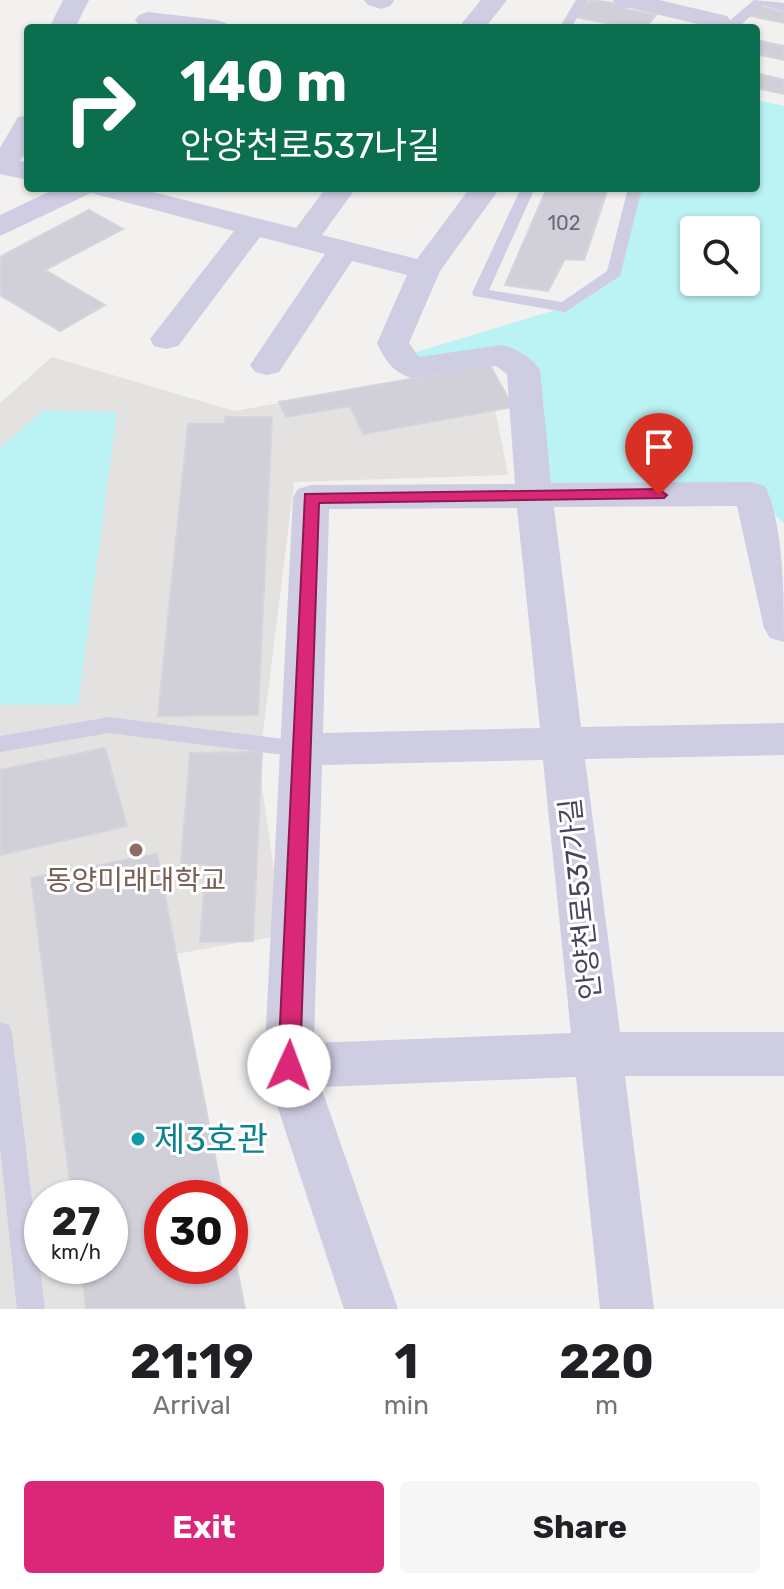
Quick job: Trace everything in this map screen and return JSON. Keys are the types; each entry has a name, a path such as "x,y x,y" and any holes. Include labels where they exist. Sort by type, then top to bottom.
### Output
{"street":[{"path":"64,24 76,0"},
{"path":"474,24 494,0"},
{"path":"643,8 726,22"},
{"path":"148,20 182,24"},
{"path":"0,110 24,109"},
{"path":"24,130 12,152 0,165 24,170"},
{"path":"0,227 72,192"},
{"path":"118,192 425,270 482,192"},
{"path":"216,216 235,192"},
{"path":"304,238 338,192"},
{"path":"166,339 253,226"},
{"path":"267,365 344,249"},
{"name":"안양천로537가길","path":"425,270 393,343 400,357 412,368 502,355 523,370 534,495 627,1309"},
{"path":"371,1309 289,1066 311,497 752,494 784,628"},
{"path":"301,749 784,739"},
{"path":"289,1066 598,1054 784,1054"}],"lane":[{"path":"567,24 582,0"},
{"path":"726,22 760,1 784,7"},
{"path":"526,192 480,293 565,307 614,273 634,192"},
{"path":"0,744 109,725 301,749"},
{"path":"0,1033 31,1309"}],"shaded area":[{"path":"760,101 784,106 784,523 752,494 534,495 523,370 501,355 412,368 400,357 565,307 614,273 634,192 760,192"},
{"name":"동양미래대학교","path":"52,357 234,411 487,367 508,475 294,482 259,765 283,935 176,954 220,1180 144,1180 144,1284 236,1284 245,1309 0,1309 0,403"},
{"path":"43,410 117,412 78,705 0,705 0,448"}],"building":[{"path":"590,0 630,5 625,9 656,15 648,24 611,24 576,17"},
{"path":"760,6 784,12 784,23 751,16"},
{"path":"760,41 784,46 784,60 760,55"},
{"path":"760,74 784,80 784,94 760,89"},
{"path":"545,192 607,192 584,260 565,259 548,291 505,285"},
{"path":"89,210 123,229 45,270 105,305 60,331 0,295 0,257"},
{"path":"490,365 513,407 363,434 350,406 286,417 279,402"},
{"path":"225,417 272,417 258,715 158,716 188,424 225,424"},
{"path":"105,748 127,826 0,855 0,770"},
{"path":"262,752 253,941 200,942 206,864 181,865 190,753"},
{"name":"제3호관","path":"157,854 220,1180 144,1180 144,1284 240,1284 245,1309 86,1309 83,1284 128,1284 128,1180 70,1180 31,878"}],"place":[{"name":"동양미래대학교","path":"136,850"},
{"name":"제3호관","path":"138,1139"}],"route":[{"path":"289,1066 311,497 659,495"}]}
